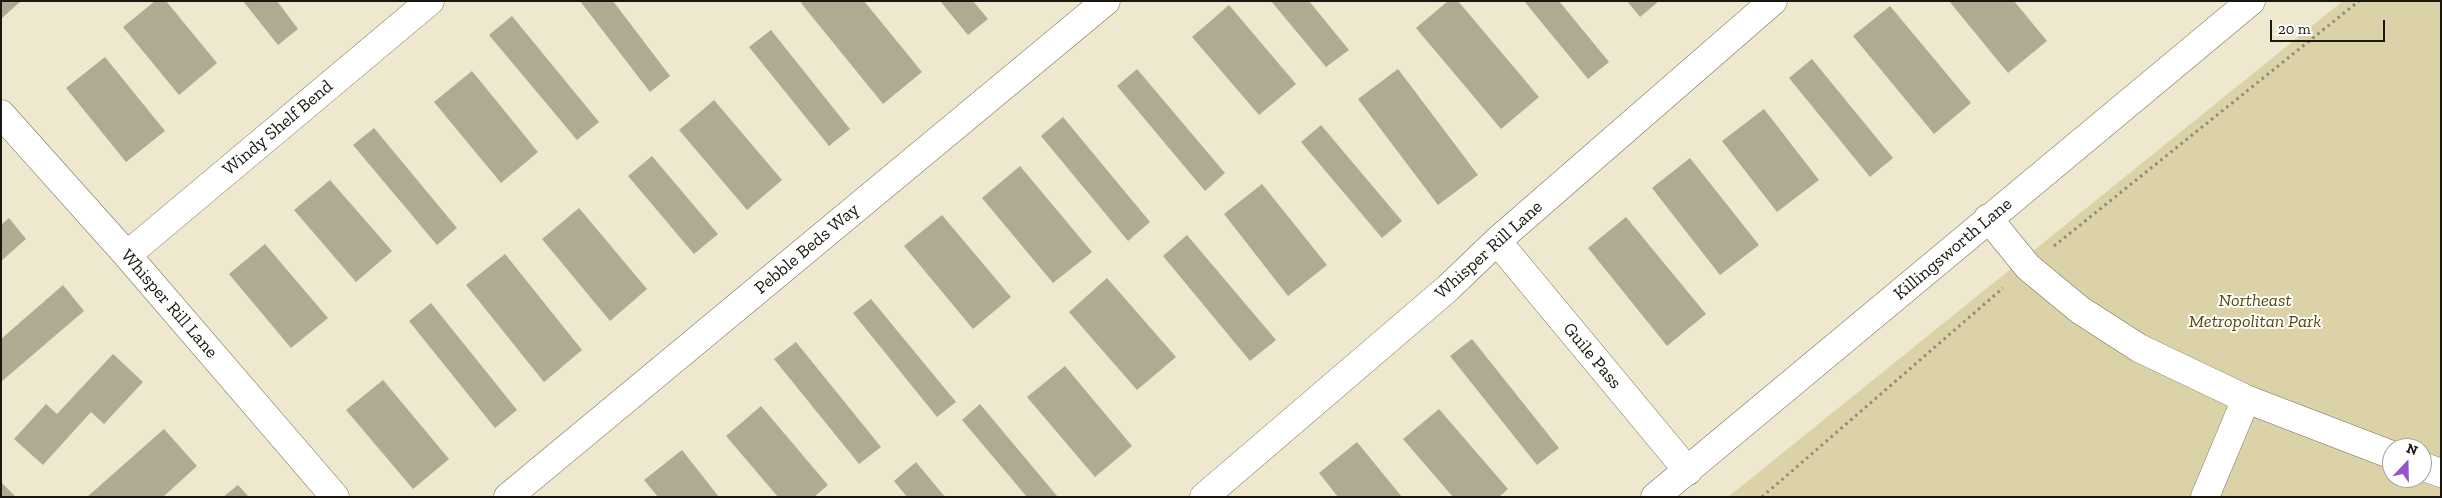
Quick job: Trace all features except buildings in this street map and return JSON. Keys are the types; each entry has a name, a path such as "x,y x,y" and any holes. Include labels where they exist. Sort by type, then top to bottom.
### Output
{"street":[{"name":"Windy Shelf Bend","path":"127,255 430,1"},
{"name":"Pebble Beds Way","path":"508,497 1106,1"},
{"name":"Whisper Rill Lane","path":"1204,497 1448,288 1497,241 1773,1"},
{"name":"Killingsworth Lane","path":"1655,497 2251,1"},
{"name":"Whisper Rill Lane","path":"1,114 127,255 335,497"},
{"path":"1988,218 2028,267 2080,310 2139,348 2246,399 2382,451"},
{"name":"Guile Pass","path":"1497,241 1688,470"},
{"path":"2205,497 2246,399"}],"path":[{"path":"2050,249 2359,1"},
{"path":"1762,497 2008,284"}],"green space":[{"name":"Northeast Metropolitan Park","path":"2343,1 2441,1 2441,497 1728,497"}]}
